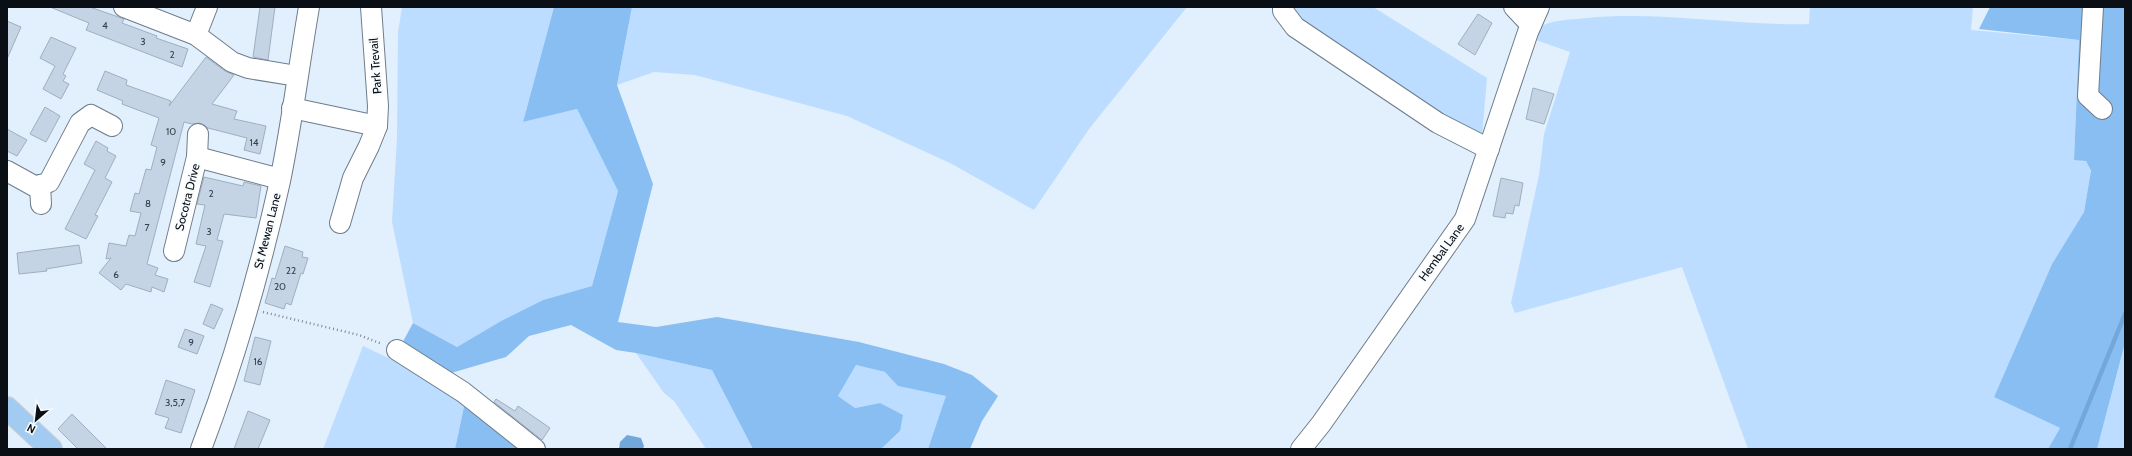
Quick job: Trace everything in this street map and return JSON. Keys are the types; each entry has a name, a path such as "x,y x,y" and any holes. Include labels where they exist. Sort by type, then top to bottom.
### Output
{"main road":[{"path":"9,415 51,449"}],"street":[{"path":"124,7 196,35 232,62 248,68 297,76"},
{"path":"196,35 207,7"},
{"name":"St Mewan Lane","path":"201,449 247,308 266,238 280,180 309,7"},
{"name":"Park Trevail","path":"340,223 353,178 370,146 377,126 378,106 371,7"},
{"path":"1283,7 1283,11 1295,28 1438,123 1489,149"},
{"path":"1514,7 1531,25"},
{"name":"Hembal Lane","path":"1301,449 1321,424 1465,219 1531,25 1539,7"},
{"path":"2094,7 2088,96 2102,109"},
{"path":"292,108 377,126"},
{"path":"7,171 36,187 41,195 80,123 91,115 112,126"},
{"path":"197,156 198,134"},
{"name":"Socotra Drive","path":"175,254 197,156 280,180"},
{"path":"397,350 463,392 535,449"}],"path":[{"path":"247,308 359,335 397,350"}],"shaded area":[{"path":"402,7 554,7 523,122 577,109 618,191 592,286 543,300 501,321 457,347 413,323 392,222 397,138 398,32"},
{"path":"554,7 632,7 617,85 653,184 618,322 656,327 717,317 859,342 944,364 972,375 998,396 982,421 970,449 928,449 946,396 898,386 885,372 856,365 838,396 855,408 880,403 903,415 900,431 881,449 753,449 712,370 616,350 571,325 529,336 506,357 451,373 523,449 455,449 465,402 414,370 393,360 413,323 457,347 501,321 543,300 592,286 618,191 577,109 523,122"},
{"path":"632,7 1187,7 1089,129 1034,210 950,163 847,116 695,75 654,72 617,85"},
{"path":"1289,7 1373,7 1487,78 1482,136 1437,112 1301,23"},
{"path":"1810,7 1973,7 1971,30 2079,40 2074,159 2086,161 2091,172 2084,212 2052,264 1994,397 2060,428 2048,449 1748,449 1682,267 1515,313 1511,303 1539,175 1544,134 1570,52 1533,39 1537,28 1561,20 1615,16 1670,17 1754,23 1809,24"},
{"path":"1990,7 2123,7 2125,10 2125,343 2097,449 2048,449 2060,428 1994,397 2052,264 2084,212 2091,171 2086,161 2074,160 2079,40 1979,29"},
{"path":"2125,343 2125,449 2097,449"},
{"path":"363,346 414,370 465,402 455,449 323,449"},
{"path":"636,353 712,370 753,449 706,449 674,401 664,393"},
{"path":"856,365 885,372 899,386 947,396 928,449 881,449 900,431 880,403 855,408 838,396"},
{"path":"627,435 641,438 644,446 643,449 619,449 620,442"}],"building":[{"path":"50,7 90,7 124,19 122,23 157,36 156,38 188,49 182,67 86,30 89,23"},
{"path":"260,7 275,7 268,60 253,57"},
{"path":"1478,14 1492,23 1475,55 1458,44"},
{"path":"7,21 21,27 7,59"},
{"path":"51,37 76,48 63,74 66,76 63,81 69,84 61,99 43,89 55,66 40,58"},
{"path":"206,57 225,71 234,75 212,104 237,111 234,119 266,126 260,154 244,150 247,138 208,128 199,123 192,124 184,122 147,264 158,268 155,275 168,279 164,292 152,287 151,292 126,284 121,290 99,273 111,258 106,259 109,243 126,246 129,235 135,236 141,213 130,211 135,193 139,194 146,169 151,170 157,147 151,145 159,118 122,104 123,101 97,90 105,71 127,80 126,85 171,101 169,106"},
{"path":"1533,88 1554,94 1544,124 1526,119"},
{"path":"45,107 60,116 46,142 30,134"},
{"path":"7,129 27,140 17,156 7,151"},
{"path":"96,141 108,148 107,151 116,156 105,178 112,182 95,215 98,216 86,239 65,229 95,170 84,164"},
{"path":"204,177 243,186 244,182 261,186 256,218 224,214 217,240 223,241 210,287 194,282 206,246 196,244 205,205 197,204"},
{"path":"1501,178 1523,183 1519,206 1515,205 1513,214 1506,213 1505,218 1493,216"},
{"path":"79,245 82,263 46,269 47,271 19,274 17,253"},
{"path":"285,246 303,252 302,257 308,258 303,274 301,273 291,305 286,303 284,309 265,303 272,278 275,279"},
{"path":"211,304 223,309 214,329 203,324"},
{"path":"185,329 204,336 197,354 178,347"},
{"path":"255,337 271,341 260,385 244,381"},
{"path":"166,380 195,390 181,433 165,428 169,418 155,414"},
{"path":"496,399 515,411 518,406 550,428 542,440 494,402"},
{"path":"248,411 270,420 258,449 234,449"},
{"path":"72,414 107,449 78,449 58,429"}],"waterway":[{"path":"2070,449 2125,314"}]}
